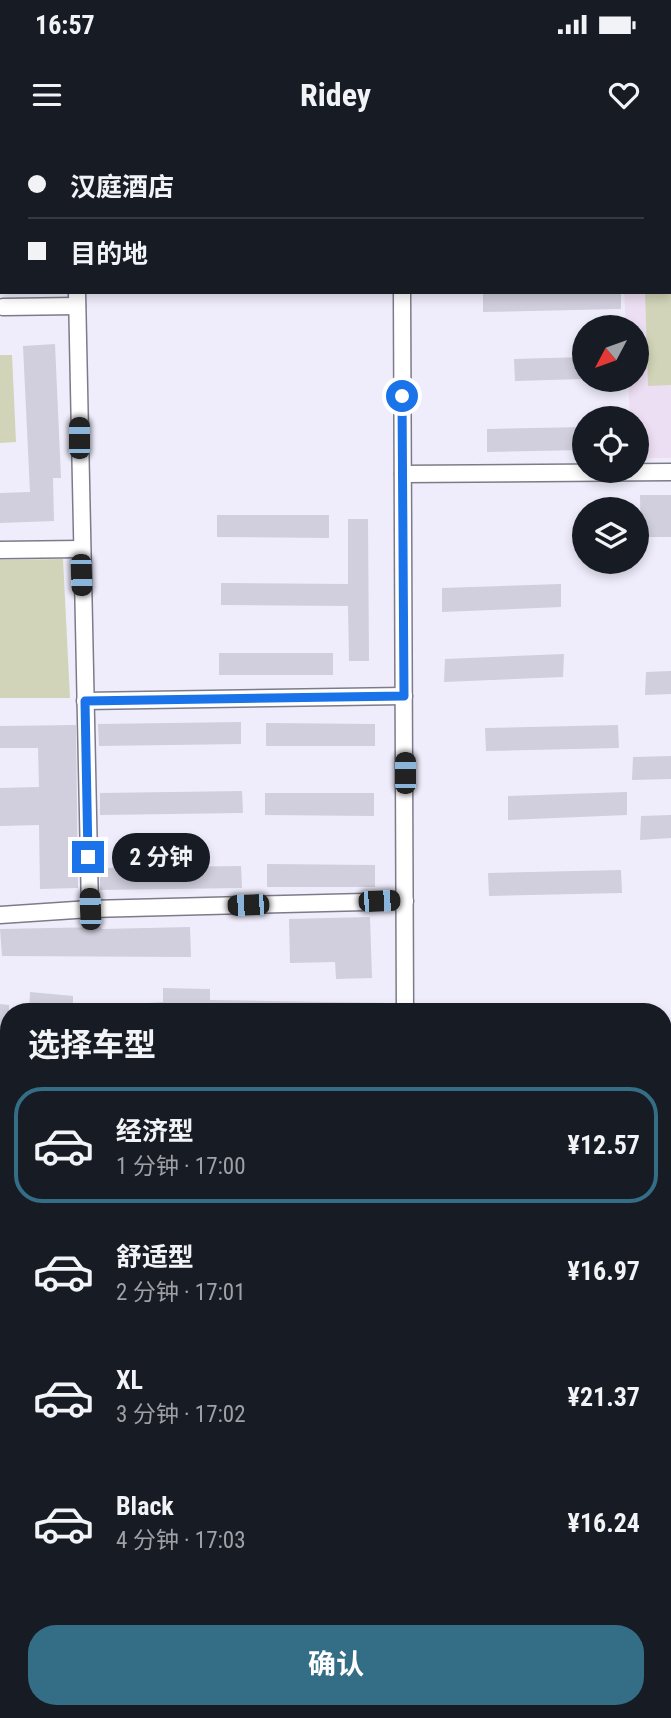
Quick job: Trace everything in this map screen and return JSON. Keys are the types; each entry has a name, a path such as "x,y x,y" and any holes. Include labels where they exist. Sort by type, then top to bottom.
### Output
{"street":[{"path":"402,294 405,1003"},
{"path":"3,307 77,299 90,909"},
{"path":"403,474 671,472"},
{"path":"0,550 81,549"},
{"path":"85,701 404,696"},
{"path":"0,915 90,909 405,901"}],"shaded area":[{"path":"624,294 671,294 671,458 649,458 649,406 629,406 629,392 649,392 649,315 625,315"}],"green space":[{"path":"645,294 671,294 671,385 649,386 649,315 646,315"},
{"path":"0,355 12,355 16,442 0,443"},
{"path":"63,559 70,698 0,698 0,560"}],"building":[{"path":"483,294 621,294 621,309 483,312"},
{"path":"55,344 61,478 53,478 54,521 0,523 0,493 30,492 23,346"},
{"path":"572,357 572,379 515,381 514,359"},
{"path":"572,427 572,450 487,452 487,429"},
{"path":"671,495 671,537 649,537 649,497 640,497"},
{"path":"217,515 329,515 329,538 217,537"},
{"path":"348,519 368,519 369,661 349,661 348,606 221,605 221,583 348,584"},
{"path":"561,584 561,607 442,612 442,588"},
{"path":"219,653 333,653 333,675 219,675"},
{"path":"564,654 563,677 444,682 445,659"},
{"path":"671,671 671,694 645,695 646,672"},
{"path":"241,722 241,744 99,746 98,724"},
{"path":"266,723 375,724 375,746 266,746"},
{"path":"76,725 78,888 40,889 39,825 0,826 0,788 39,787 38,748 0,748 0,726"},
{"path":"618,725 619,748 486,751 485,728"},
{"path":"671,756 671,779 632,780 633,757"},
{"path":"242,791 243,813 100,815 100,793"},
{"path":"627,792 627,815 508,820 508,796"},
{"path":"265,793 374,793 374,816 265,815"},
{"path":"671,815 671,838 640,840 641,816"},
{"path":"267,864 375,865 375,887 267,887"},
{"path":"241,866 242,888 100,890 100,868"},
{"path":"621,870 622,893 489,896 488,873"},
{"path":"370,917 372,978 336,979 335,962 290,963 289,919"},
{"path":"190,927 191,957 2,956 0,929"},
{"path":"163,988 210,989 210,1000 389,1003 148,1003 163,1002"},
{"path":"30,992 73,996 73,1003 29,1003"}],"route":[{"path":"88,857 85,701 404,696 402,396"}]}
